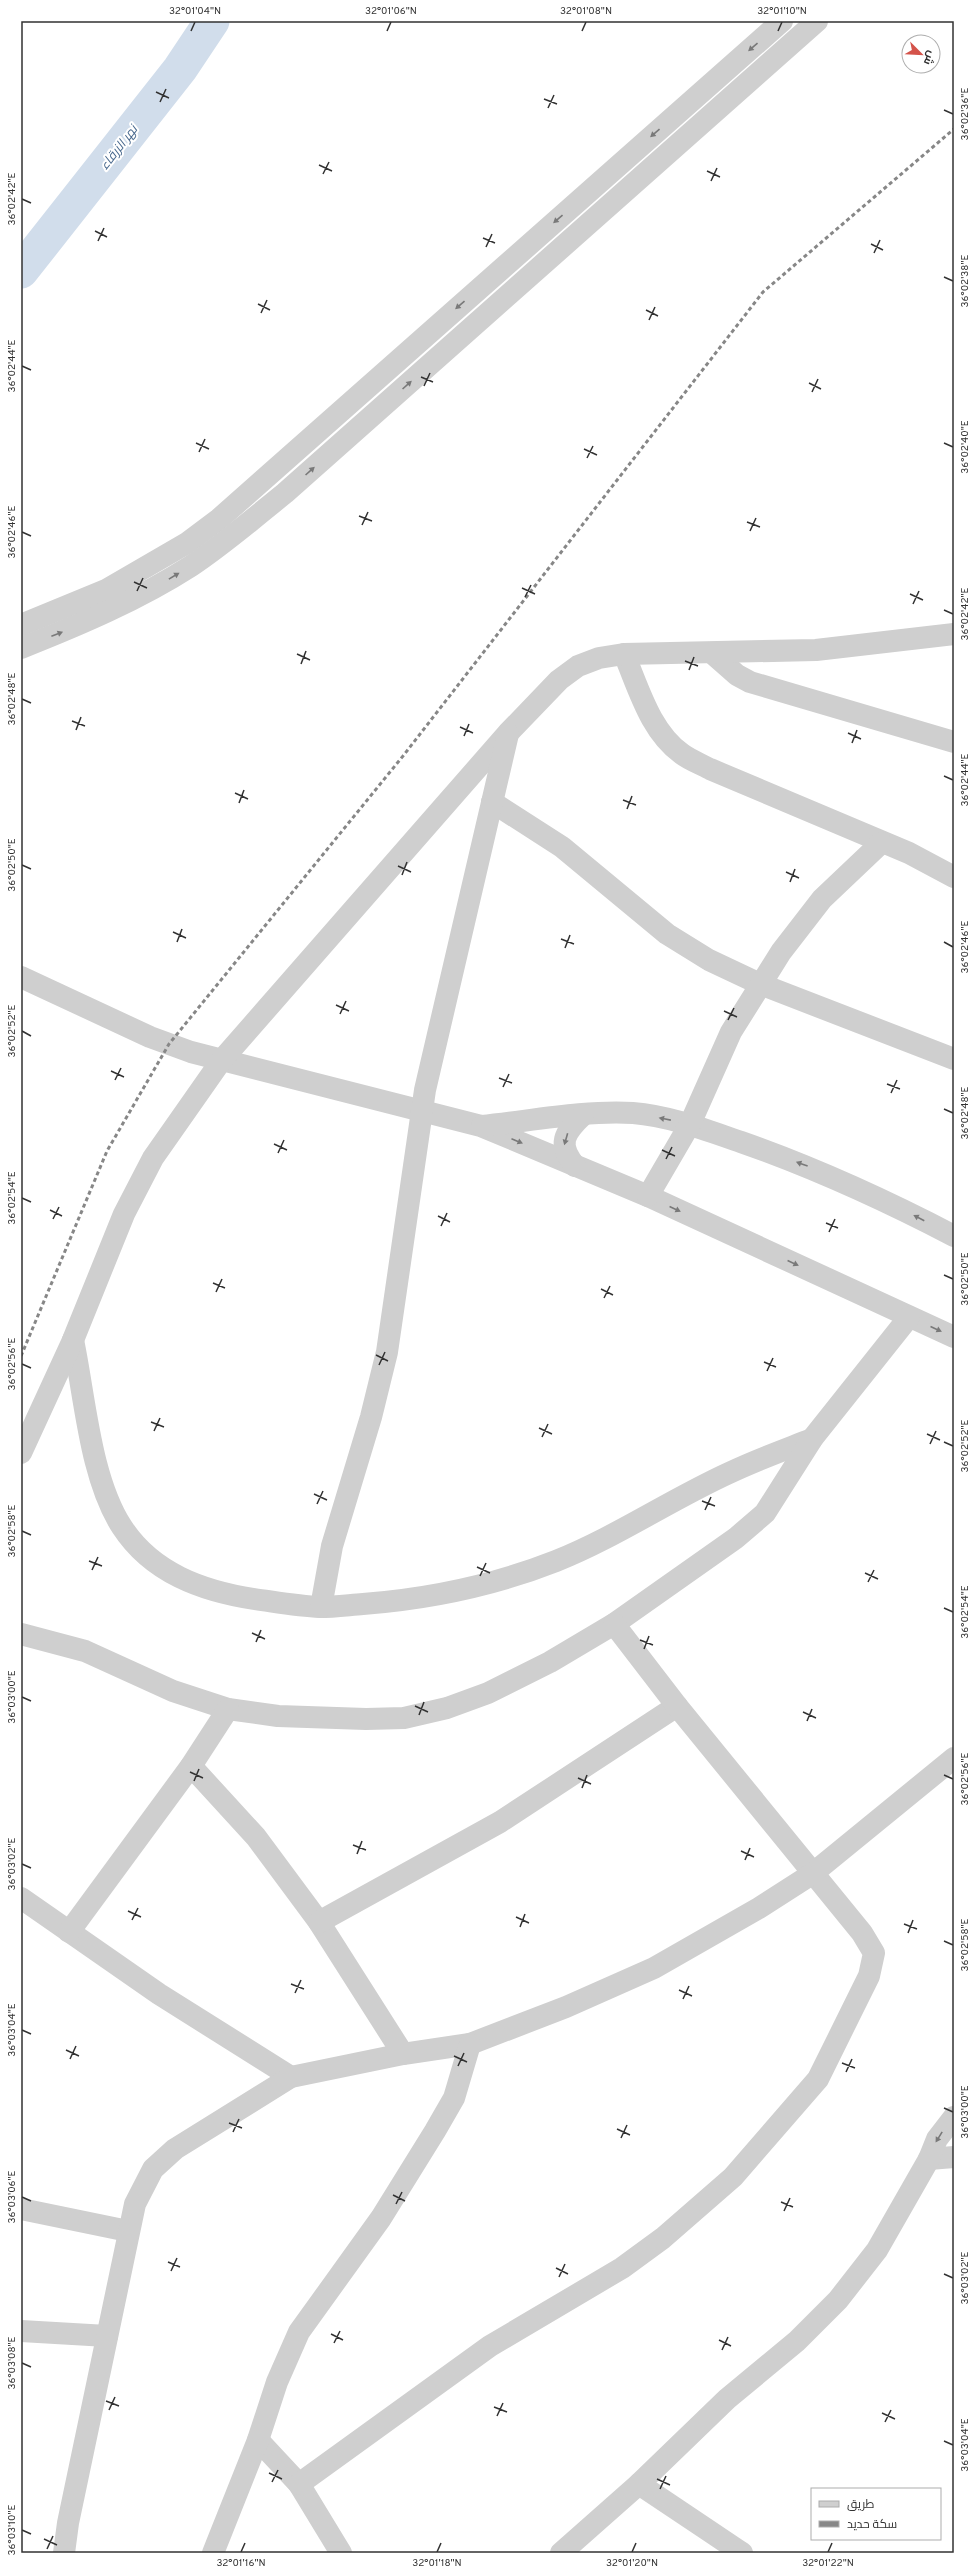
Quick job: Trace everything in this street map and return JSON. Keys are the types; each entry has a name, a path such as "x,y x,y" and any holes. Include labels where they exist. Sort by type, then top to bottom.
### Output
{"street":[{"path":"21,625 106,590 187,543 219,519 268,474 782,21 798,38"},
{"path":"21,648 64,631 150,590 210,552 285,493 817,21"},
{"path":"268,474 285,493"},
{"path":"21,1453 73,1340 112,1239 149,1165 176,1123 221,1061 508,732 559,680 578,666 599,658 624,654 712,653 851,648 954,634"},
{"path":"712,653 736,675 750,682 954,742"},
{"path":"624,654 650,716 660,733 682,754 710,769 881,843 909,853 954,877"},
{"path":"321,1607 332,1546 371,1417 387,1352 422,1112 508,732"},
{"path":"492,802 562,847 667,934 709,960 760,984 954,1059"},
{"path":"648,1196 690,1124 731,1032 760,984 797,929 822,899 881,843"},
{"path":"21,977 150,1036 221,1061 481,1126 648,1196 954,1337"},
{"path":"481,1126 583,1115 633,1113 690,1124 806,1165 881,1198 954,1236"},
{"path":"575,1166 566,1156 564,1142 572,1126 583,1115"},
{"path":"21,1634 85,1651 173,1691 228,1709 324,1719 404,1718 447,1708 488,1693 550,1662 614,1624 736,1538 765,1513 812,1438 909,1317"},
{"path":"73,1340 88,1423 101,1477 112,1510 130,1539 168,1573 198,1587 242,1597 321,1607 393,1601 474,1587 533,1569 581,1549 728,1473 812,1438"},
{"path":"299,2484 490,2346 622,2268 663,2238 733,2177 818,2079 869,1976 874,1953 862,1933 812,1874 677,1706 614,1624"},
{"path":"319,1922 500,1822 677,1706"},
{"path":"69,1932 191,1766 228,1709"},
{"path":"64,2553 128,2231 135,2204 153,2169 175,2149 196,2134 291,2077 403,2054 470,2044 566,2007 654,1968 759,1908 812,1874 954,1758"},
{"path":"191,1766 256,1837 319,1922 403,2054"},
{"path":"21,1898 159,1994 291,2077"},
{"path":"213,2553 258,2440 276,2382 299,2332 381,2218 436,2131 454,2098 470,2044"},
{"path":"561,2553 639,2484 727,2399 797,2341 838,2300 877,2250 929,2159 937,2139 954,2117"},
{"path":"929,2159 954,2158"},
{"path":"21,2209 128,2231"},
{"path":"21,2331 107,2336"},
{"path":"258,2440 299,2484 341,2553"},
{"path":"639,2484 742,2553"}],"waterway":[{"name":"نهر الزرقاء","path":"21,271 180,69 212,21"}],"railway":[{"path":"21,1356 107,1151 169,1044 403,756 763,292 954,129"}]}
